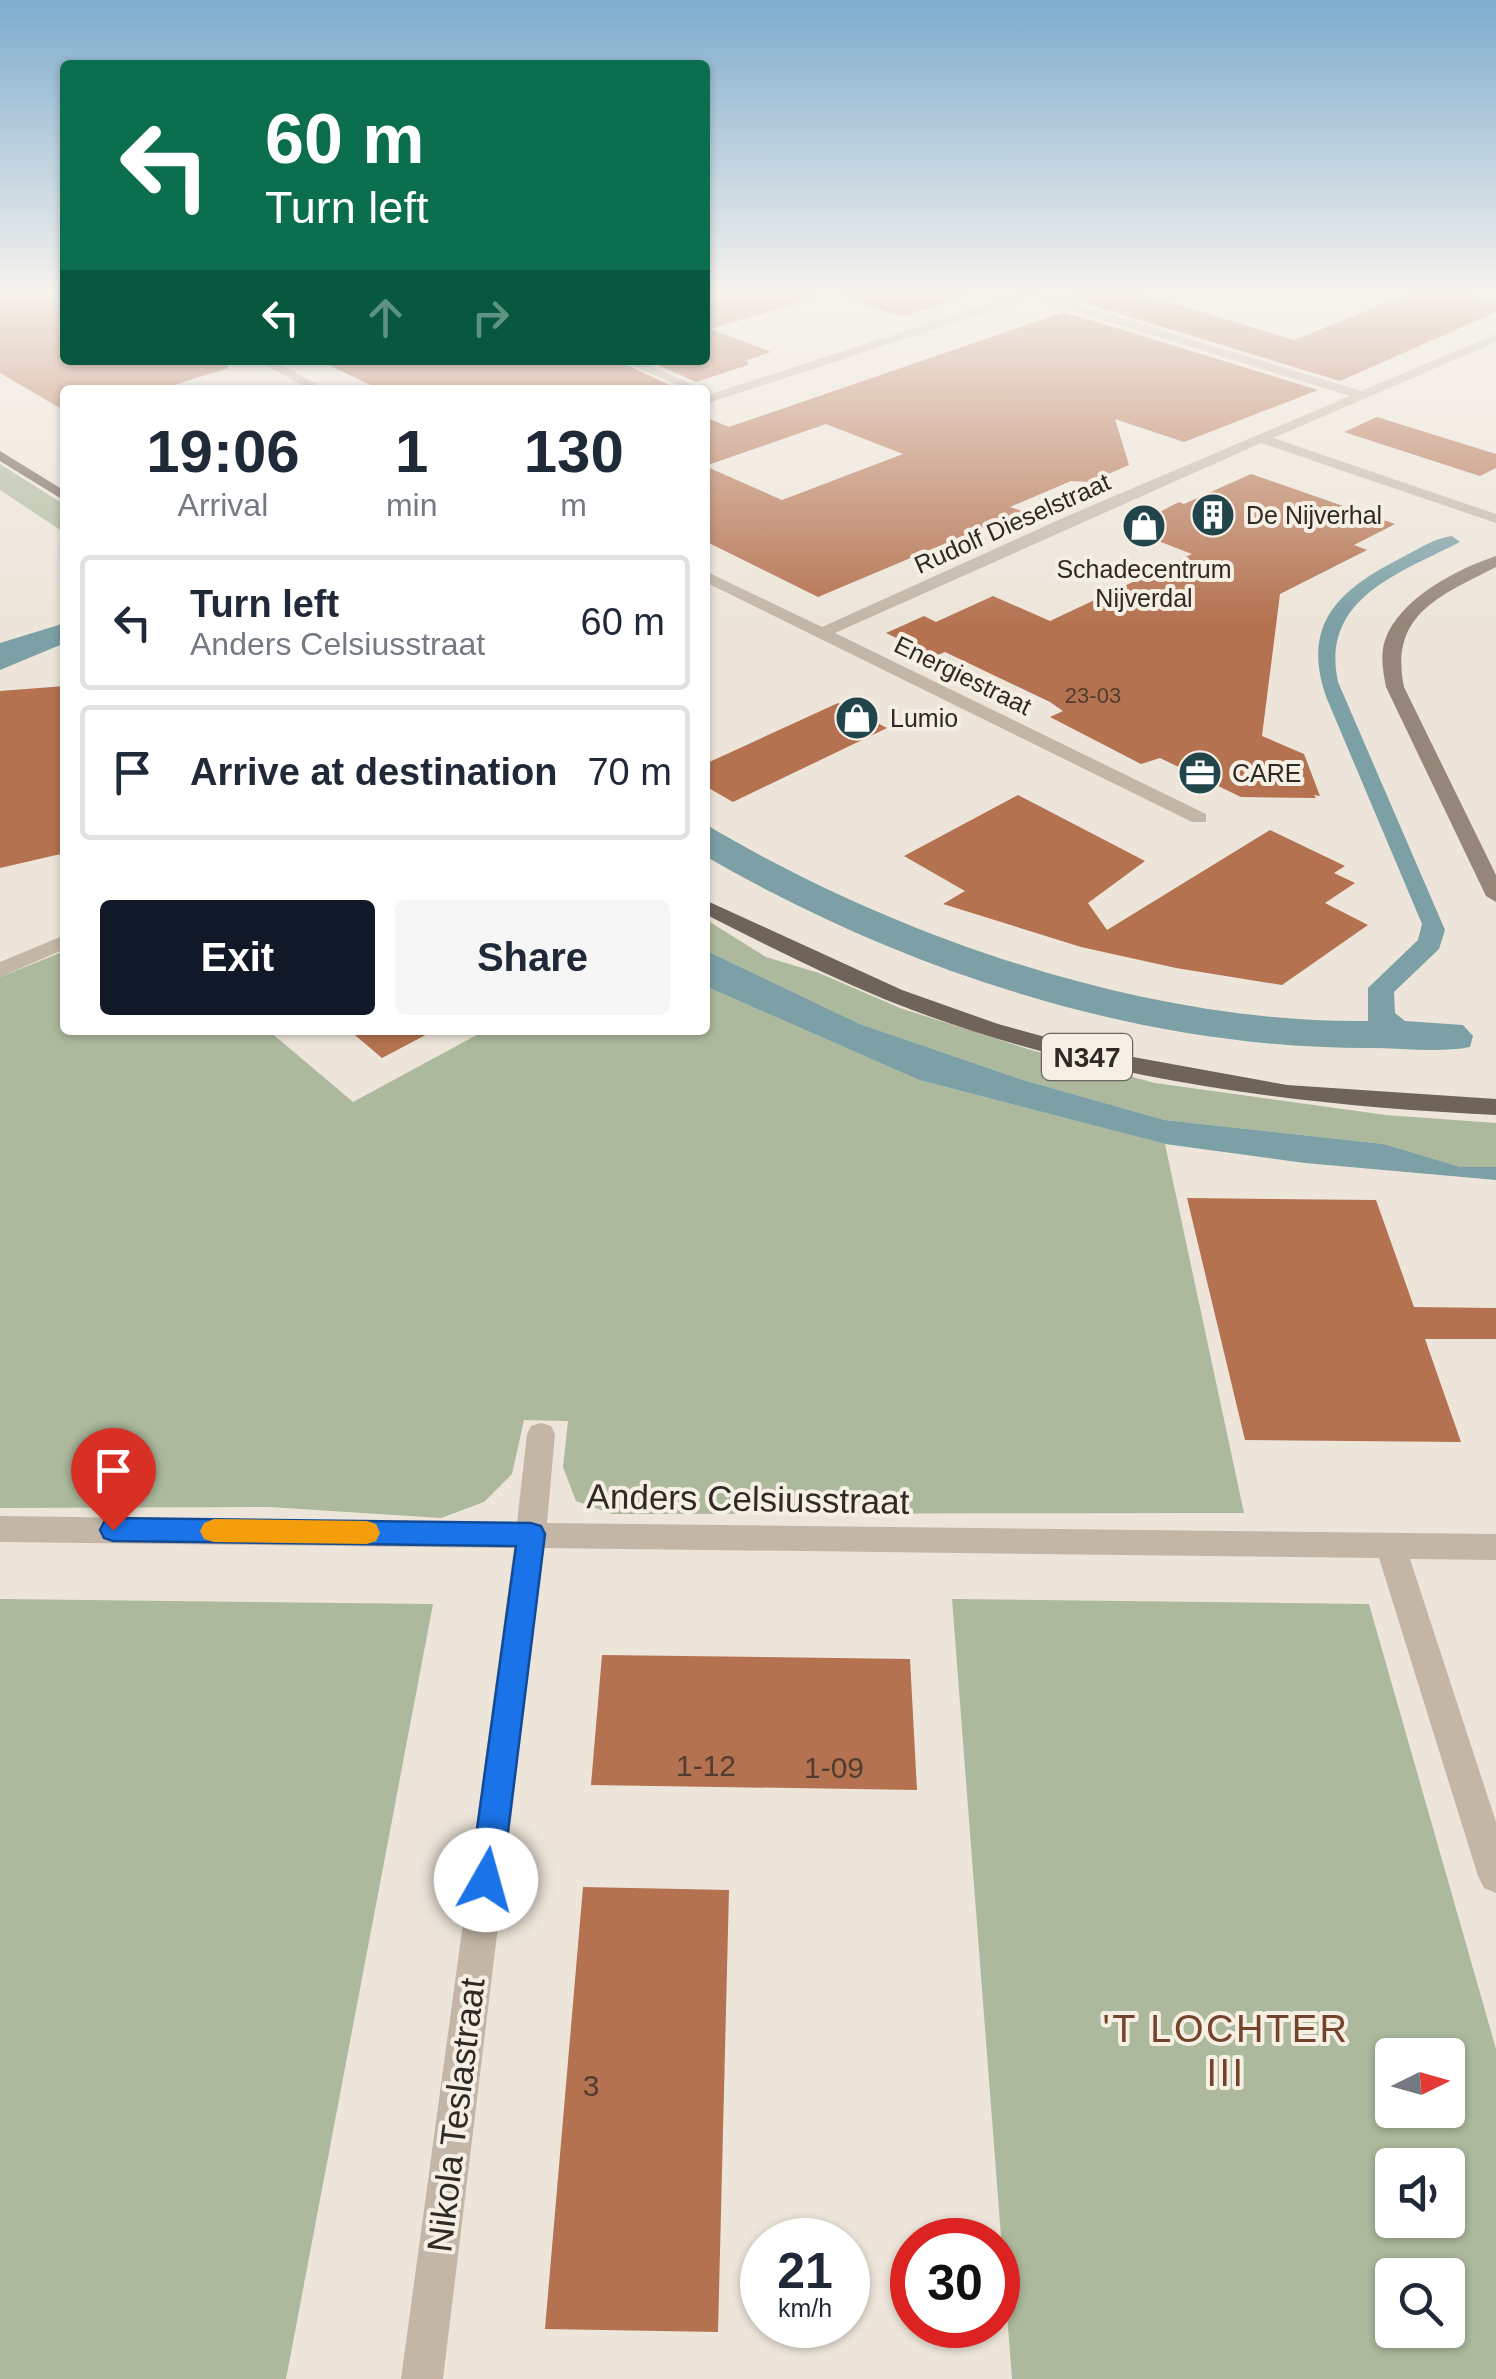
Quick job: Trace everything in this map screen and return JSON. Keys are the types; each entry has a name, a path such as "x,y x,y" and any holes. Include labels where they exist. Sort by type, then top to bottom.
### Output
{"main road":[{"path":"0,455 60,494"},
{"name":"N347","path":"710,909 894,998 1017,1040 1172,1076 1325,1097 1496,1107"}],"street":[{"name":"Rudolf Dieselstraat","path":"823,633 1077,517 1353,401"},
{"path":"1262,439 1496,519"},
{"path":"1496,561 1415,608 1400,626 1388,657 1395,687 1496,896"},
{"name":"Energiestraat","path":"710,578 1199,818"},
{"path":"0,970 60,943"},
{"name":"Nikola Teslastraat","path":"422,2379 531,1534 540,1434"},
{"name":"Anders Celsiusstraat","path":"0,1528 1496,1547"},
{"path":"1390,1544 1496,1876"}],"green space":[{"path":"0,464 60,502 60,530 0,490"},
{"path":"710,922 766,957 819,973 900,1008 1031,1050 1155,1083 1386,1115 1496,1123 1496,1167 1461,1167 1384,1144 1165,1120 1023,1080 860,1024 710,952"},
{"path":"60,953 60,1035 274,1035 353,1102 477,1035 710,1035 710,988 919,1080 1165,1144 1244,1513 612,1514 576,1501 563,1467 568,1421 524,1420 512,1474 484,1502 441,1518 269,1507 0,1508 0,977"},
{"path":"0,1599 433,1604 286,2379 0,2379"},
{"path":"952,1599 1369,1604 1496,2049 1496,2379 1012,2379 1010,2348 1020,2348 1020,2218 1000,2218"}],"water":[{"path":"1452,536 1460,542 1370,592 1341,629 1336,653 1338,682 1445,930 1439,949 1394,992 1395,1013 1405,1021 1463,1025 1473,1036 1470,1047 1433,1050 1284,1045 1197,1035 1111,1018 1026,996 942,968 861,935 710,859 710,827 858,903 1024,966 1111,990 1197,1007 1284,1018 1368,1021 1368,988 1418,940 1422,924 1327,699 1318,650 1330,613 1343,597 1379,570"},
{"path":"60,625 60,645 0,670 0,643"},
{"path":"710,952 860,1024 1023,1080 1165,1120 1384,1144 1461,1167 1496,1167 1496,1180 1305,1163 1165,1144 919,1080 710,988"}],"building":[{"path":"805,401 1290,401 1184,442 1115,419 1129,465 1090,482 1071,481 1010,507 1022,511 818,597 710,543 710,468 782,500 903,454 826,424 710,464 710,419 729,427"},
{"path":"1377,417 1496,454 1496,468 1480,476 1344,432"},
{"path":"1251,474 1395,524 1354,545 1367,550 1280,594 1262,736 1304,754 1320,796 1314,795 1316,798 1241,797 1160,758 1141,764 1050,717 1063,711 1050,702 945,652 935,656 886,633 924,616 936,622 993,596 1050,621 1192,554 1127,529 1179,502 1184,504"},
{"path":"60,686 60,854 0,868 0,691"},
{"path":"838,703 887,728 733,802 710,789 710,762"},
{"path":"1018,795 1145,861 1088,903 1107,930 1270,830 1345,866 1334,873 1355,883 1325,903 1368,925 1282,985 1081,947 943,904 965,891 904,856"},
{"path":"355,1035 426,1035 382,1058"},
{"path":"1187,1198 1376,1200 1414,1307 1496,1308 1496,1339 1425,1339 1461,1442 1245,1440"},
{"path":"602,1655 910,1659 917,1790 591,1785"},
{"path":"583,1887 729,1890 718,2332 545,2329"}],"slow traffic":[{"path":"214,1531 367,1533"}],"place":[{"name":"De Nijverhal","path":"1213,515"},
{"name":"Schadecentrum Nijverdal","path":"1144,526"},
{"name":"Lumio","path":"857,718"},
{"name":"CARE","path":"1200,773"}],"district":[{"name":"'T LOCHTER III","path":"1226,2051"}],"route":[{"path":"113,1530 531,1534 486,1880"}]}
